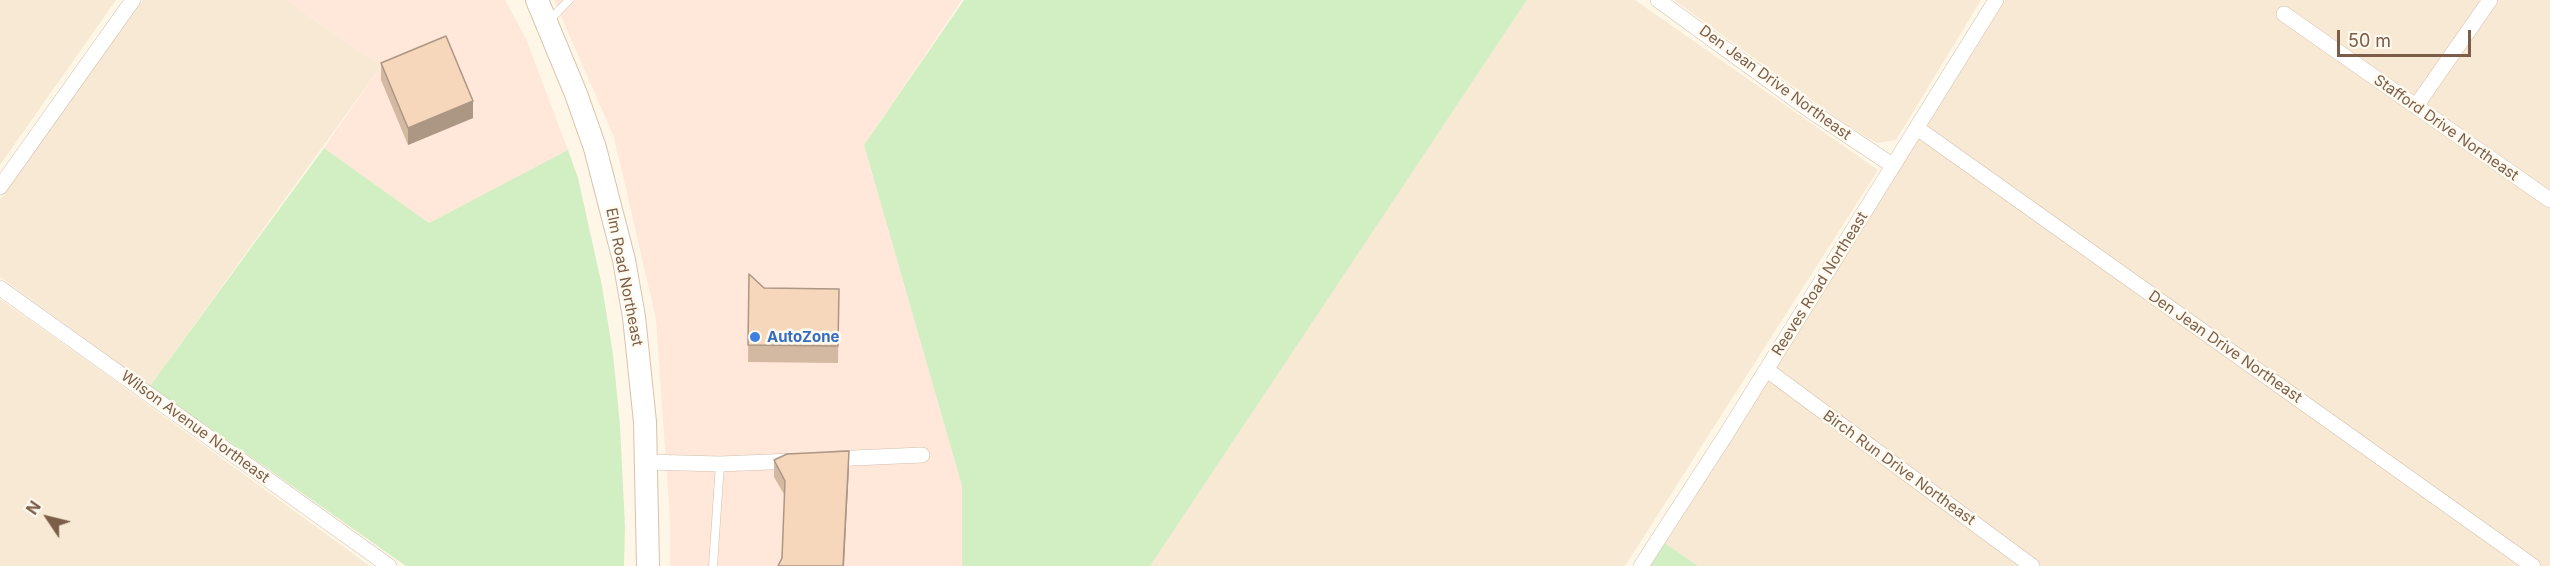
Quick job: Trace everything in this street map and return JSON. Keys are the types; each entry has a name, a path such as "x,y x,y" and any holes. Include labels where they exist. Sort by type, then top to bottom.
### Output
{"main road":[{"name":"Elm Road Northeast","path":"537,0 576,93 595,148 624,260 641,374 647,462 648,566"}],"street":[{"path":"0,187 133,0"},
{"name":"Den Jean Drive Northeast","path":"1658,0 1808,109 1892,165"},
{"name":"Reeves Road Northeast","path":"1641,566 1767,370 1996,0"},
{"path":"2416,106 2490,0"},
{"name":"Stafford Drive Northeast","path":"2284,14 2550,200"},
{"name":"Den Jean Drive Northeast","path":"1917,128 2533,566"},
{"name":"Wilson Avenue Northeast","path":"0,288 389,566"},
{"name":"Birch Run Drive Northeast","path":"1767,370 2032,566"},
{"path":"647,462 720,464 922,455"}],"lane":[{"path":"547,23 569,0"},
{"path":"713,566 720,464"}],"shaded area":[{"path":"0,0 116,0 0,165"},
{"path":"143,0 286,0 381,66 150,386 0,277 0,200"},
{"path":"286,0 505,0 526,39 568,150 429,223 324,148 381,66"},
{"path":"554,0 962,0 864,145 962,486 962,566 670,566 670,519 656,319 614,137"},
{"path":"1527,0 1635,0 1878,170 1625,566 1150,566"},
{"path":"1674,0 1981,0 1896,140 1877,143 1848,126"},
{"path":"2005,0 2550,0 2550,566 1698,566 1665,543"},
{"path":"0,299 96,367 370,566 0,566"}],"green space":[{"path":"964,0 1527,0 1150,566 962,566 962,486 864,145"},
{"path":"324,148 429,223 568,150 578,178 602,286 613,354 620,425 625,527 624,566 406,566 150,386"},
{"path":"1665,543 1698,566 1650,566"}],"building":[{"path":"446,36 473,101 408,128 381,63"},
{"path":"749,274 764,288 839,289 838,346 748,345"},
{"path":"849,451 843,566 778,566 782,558 785,481 774,460 787,454"}],"place":[{"name":"AutoZone","path":"755,337"}]}
